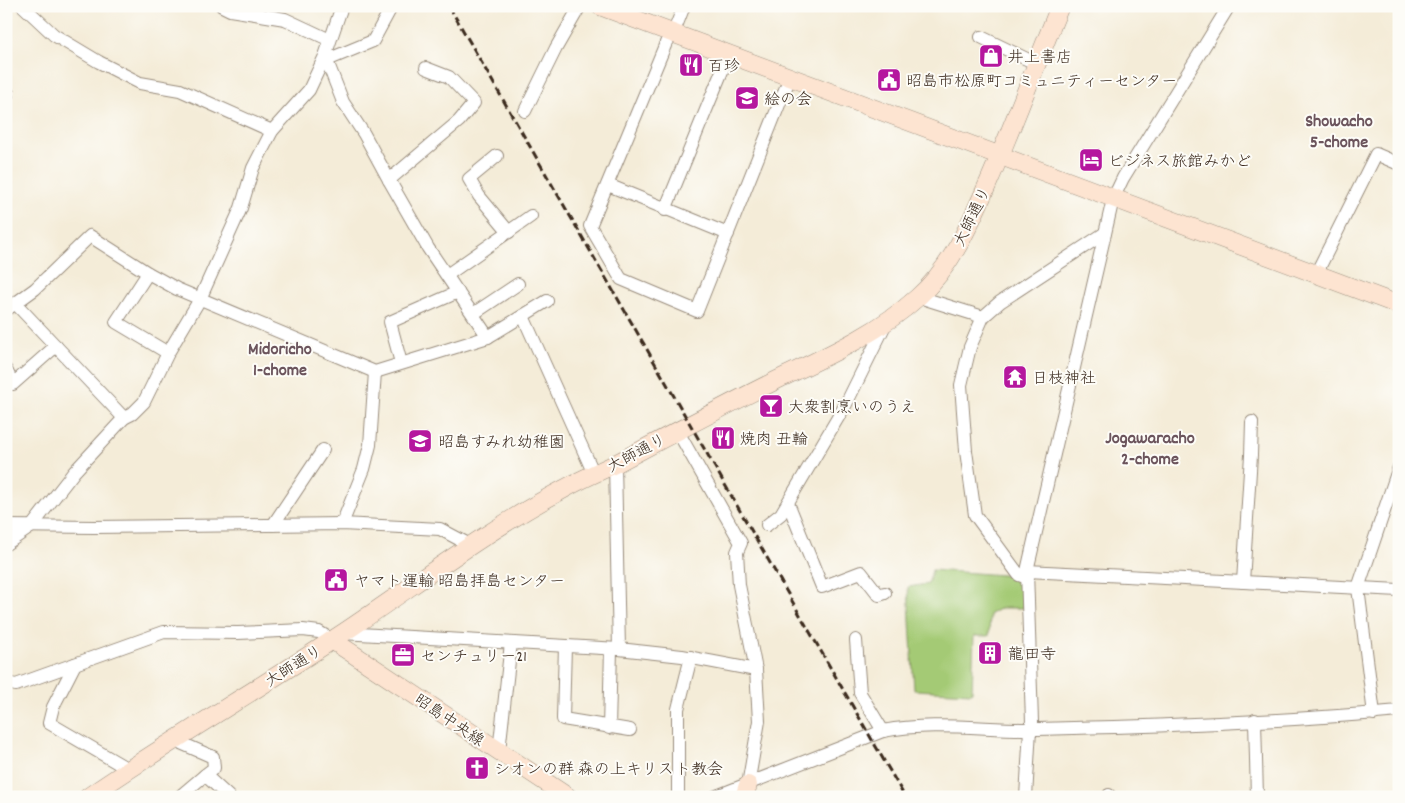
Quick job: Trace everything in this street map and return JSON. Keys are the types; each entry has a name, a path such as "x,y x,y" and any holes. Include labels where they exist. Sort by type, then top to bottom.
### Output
{"street":[{"path":"23,6 54,35 99,62 140,83 180,90 272,131"},
{"path":"222,6 230,10 285,19 330,40"},
{"path":"6,544 32,526 74,472 124,418 132,414 144,402 168,353 200,300 241,208 253,168 272,131 309,90 326,58 342,6"},
{"path":"326,58 373,41 392,6"},
{"path":"525,111 556,48 580,6"},
{"path":"600,6 1316,274 1397,301"},
{"path":"684,6 673,34 666,43 590,226 621,279 697,311 790,77"},
{"name":"大師通り","path":"88,797 337,637 493,529 564,488 840,350 886,323 919,297 942,270 967,230 1000,157 1060,6"},
{"path":"1026,797 1032,722 1027,575 1113,198 1128,170 1229,6"},
{"path":"980,37 1037,64"},
{"path":"665,210 729,54"},
{"path":"326,58 343,102 364,134 388,180 428,248 488,337"},
{"path":"388,180 459,121 474,103 449,77 426,68"},
{"path":"1316,274 1376,154 1399,164"},
{"path":"497,156 469,179 479,196 509,232"},
{"path":"608,185 665,210 728,234"},
{"path":"447,275 531,216"},
{"path":"1105,233 1000,302 983,317 970,347 961,385 966,451 975,515 1018,575 1243,582 1399,590"},
{"path":"124,418 56,346 11,307 35,289 90,236 148,273 200,300 375,372 488,337 547,301"},
{"path":"148,273 116,322 168,353"},
{"path":"473,314 518,284"},
{"path":"401,363 390,322 458,292"},
{"path":"919,297 983,317"},
{"path":"523,316 594,474"},
{"path":"767,525 781,514 788,503 846,404 886,323"},
{"path":"6,370 13,384 56,346"},
{"path":"342,524 364,469 370,445 375,372"},
{"path":"1243,582 1252,422"},
{"path":"678,430 741,543 737,552 739,585 756,670 759,721 746,791"},
{"path":"274,525 323,450"},
{"path":"609,728 615,649 614,464"},
{"path":"1374,714 1358,588 1399,467"},
{"path":"788,503 822,587 861,572 879,595 885,593"},
{"path":"6,526 342,524 440,529 470,544"},
{"path":"6,683 16,685 164,632 238,633 304,630 337,637 511,643 615,649 691,657 756,670"},
{"name":"昭島中央線","path":"337,637 568,797"},
{"path":"856,640 860,693 883,731"},
{"path":"499,751 511,643"},
{"path":"565,646 563,719 630,730"},
{"path":"678,797 678,708 691,657"},
{"path":"75,664 53,707 49,723 128,770"},
{"path":"714,797 746,791 883,731 919,726 1030,729 1133,726 1399,712"},
{"path":"1255,720 1257,797"},
{"path":"174,740 213,757 214,768 179,797"},
{"path":"205,775 229,797"}],"green space":[{"path":"932,570 1017,576 1025,583 1024,608 1001,608 990,614 989,636 974,636 972,693 914,690 908,587 928,584"}],"railway":[{"path":"449,6 905,797"}],"place":[{"name":"井上書店","path":"991,56"},
{"name":"百珍","path":"691,65"},
{"name":"昭島市松原町コミュニティーセンター","path":"889,80"},
{"name":"絵の会","path":"747,98"},
{"name":"ビジネス旅館みかど","path":"1091,160"},
{"name":"日枝神社","path":"1015,377"},
{"name":"大衆割烹いのうえ","path":"771,406"},
{"name":"焼肉 丑輪","path":"723,438"},
{"name":"昭島すみれ幼稚園","path":"420,441"},
{"name":"ヤマト運輸 昭島拝島センター","path":"336,580"},
{"name":"龍田寺","path":"990,653"},
{"name":"センチュリー21","path":"403,655"},
{"name":"シオンの群 森の上キリスト教会","path":"477,768"}],"district":[{"name":"Showacho 5-chome","path":"1339,130"},
{"name":"Midoricho 1-chome","path":"280,358"},
{"name":"Jogawaracho 2-chome","path":"1150,447"}]}
